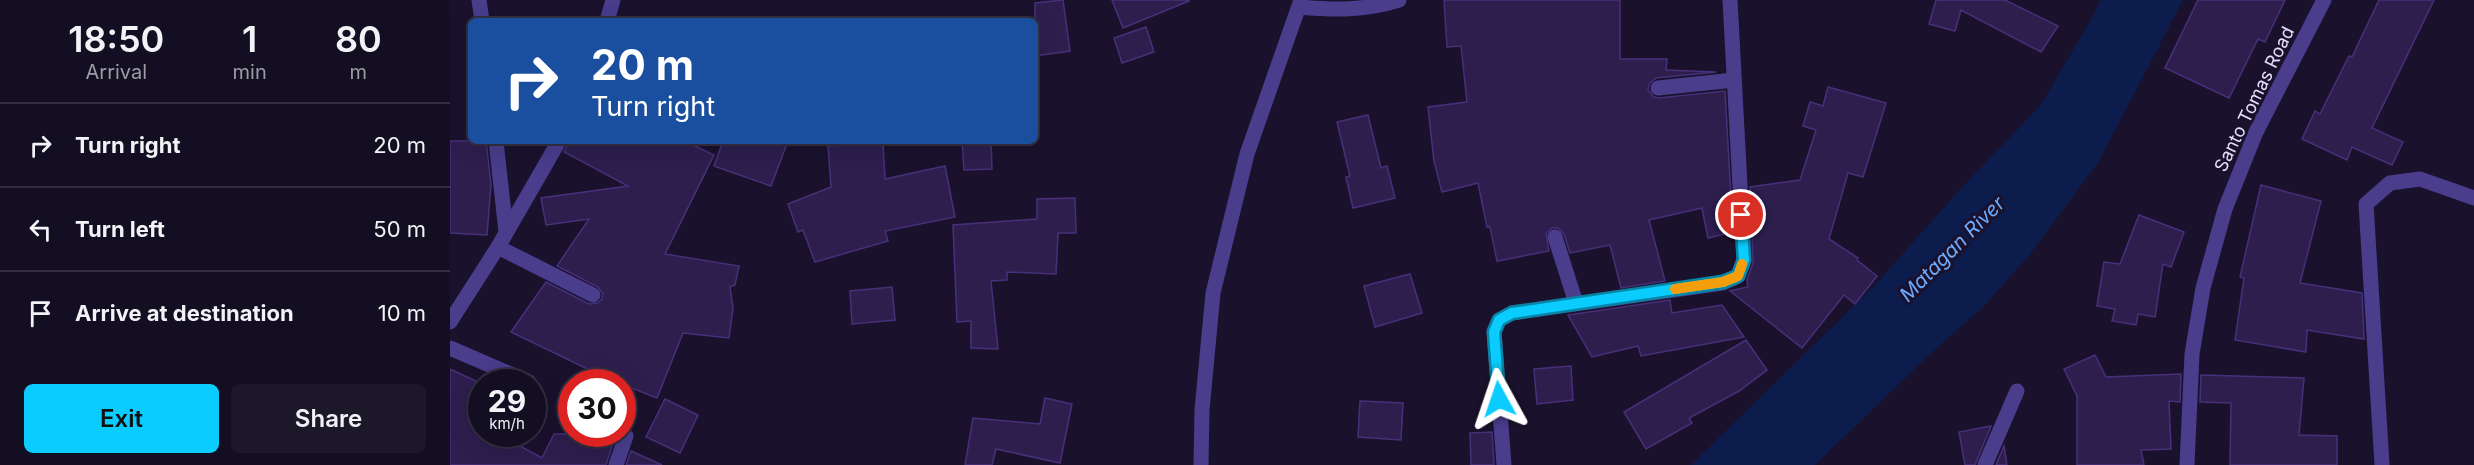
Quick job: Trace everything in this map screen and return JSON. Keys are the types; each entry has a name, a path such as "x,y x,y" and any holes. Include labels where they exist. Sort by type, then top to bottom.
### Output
{"street":[{"path":"479,0 482,18"},
{"path":"608,18 614,0"},
{"path":"1201,465 1202,410 1214,293 1247,154 1300,3 1339,11 1373,8 1399,0"},
{"path":"1504,465 1494,332 1499,320 1512,313 1723,282 1738,276 1744,260 1730,0"},
{"name":"Santo Tomas Road","path":"2187,465 2192,354 2203,288 2224,209 2256,132 2324,0"},
{"path":"1658,88 1734,80"},
{"path":"496,144 506,231"},
{"path":"450,322 498,247 557,144"},
{"path":"2382,465 2366,204 2390,183 2420,179 2474,198"},
{"path":"1555,237 1576,303"},
{"path":"498,247 593,295"},
{"path":"450,348 499,369"},
{"path":"1985,465 2017,391"},
{"path":"616,465 622,447"}],"water":[{"name":"Matagan River","path":"2100,0 2183,0 2099,161 2031,253 1984,306 1931,353 1815,465 1691,465 1874,286 1964,185 2040,106 2092,18"}],"building":[{"path":"1063,0 1070,51 1038,56 1038,18 1035,18 1035,3"},
{"path":"1112,0 1189,0 1189,1 1123,28"},
{"path":"1444,0 1620,0 1620,59 1667,59 1666,70 1716,72 1656,78 1649,84 1648,90 1654,97 1659,98 1725,91 1733,232 1708,238 1702,208 1649,220 1665,281 1621,288 1610,245 1570,253 1564,234 1558,228 1552,228 1546,234 1549,251 1497,261 1478,183 1442,192 1434,161 1428,107 1467,102 1461,46 1447,47"},
{"path":"1936,0 2005,0 2058,26 2041,52 1961,10 1955,31 1929,24"},
{"path":"2198,0 2285,0 2265,42 2258,39 2229,98 2165,68"},
{"path":"2379,0 2434,0 2372,128 2403,142 2392,165 2352,147 2347,160 2302,139 2315,111 2320,114 2349,56 2352,57"},
{"path":"1146,27 1154,52 1122,63 1114,38"},
{"path":"1828,87 1886,103 1863,177 1848,173 1829,239 1858,258 1857,260 1877,276 1855,304 1844,295 1802,348 1730,291 1748,287 1747,280 1753,263 1750,187 1800,180 1816,130 1803,126 1810,102 1823,106"},
{"path":"1368,115 1381,168 1387,166 1395,198 1353,208 1346,177 1350,176 1337,122"},
{"path":"450,141 486,144 491,184 487,235 450,233"},
{"path":"568,144 691,144 714,155 665,254 739,266 735,285 730,287 733,308 729,338 683,333 657,398 636,390 636,369 588,369 511,332 546,282 589,304 598,303 602,299 603,294 598,287 557,266 589,219 546,225 541,198 628,186 564,152"},
{"path":"722,144 787,144 771,186 714,166"},
{"path":"883,144 885,179 945,166 955,217 885,231 888,241 815,262 803,230 798,232 788,204 831,187 828,146"},
{"path":"962,144 991,144 992,169 964,170"},
{"path":"2261,185 2321,201 2300,283 2362,293 2364,339 2307,330 2306,352 2235,340 2244,278 2240,277"},
{"path":"1075,198 1076,233 1058,233 1056,274 1007,272 1007,280 991,281 998,349 971,348 971,321 957,322 953,225 1037,219 1037,199"},
{"path":"2139,215 2184,232 2171,267 2163,264 2155,317 2138,314 2136,325 2112,321 2115,309 2097,306 2104,262 2120,264"},
{"path":"1410,274 1422,313 1375,327 1364,286"},
{"path":"892,287 895,320 852,324 850,291"},
{"path":"1670,300 1672,313 1722,305 1744,337 1641,356 1638,346 1592,357 1568,315"},
{"path":"1746,340 1767,370 1739,391 1689,418 1692,423 1646,449 1624,412"},
{"path":"2095,355 2106,377 2181,374 2180,402 2169,401 2171,449 2141,450 2144,465 2077,465 2077,396 2064,369"},
{"path":"1571,366 1573,400 1537,404 1534,369"},
{"path":"450,369 468,377 468,447 522,447 542,458 554,434 558,434 558,447 612,447 606,465 450,465"},
{"path":"2201,375 2304,378 2299,435 2337,436 2337,465 2230,465 2231,403 2200,402"},
{"path":"1045,398 1072,404 1060,463 996,449 992,465 965,465 973,418 1040,424"},
{"path":"665,399 698,415 680,453 646,437"},
{"path":"1360,401 1403,403 1401,440 1358,437"},
{"path":"1991,426 1975,465 1965,465 1959,432"},
{"path":"1492,432 1494,465 1471,465 1470,433"},
{"path":"2004,446 2007,465 1996,465"},
{"path":"631,451 662,465 626,465"}],"slow traffic":[{"path":"1675,289 1723,282 1738,276 1742,264"}],"route":[{"path":"1499,399 1494,332 1499,320 1512,313 1723,282 1738,276 1744,260 1741,215"}]}
